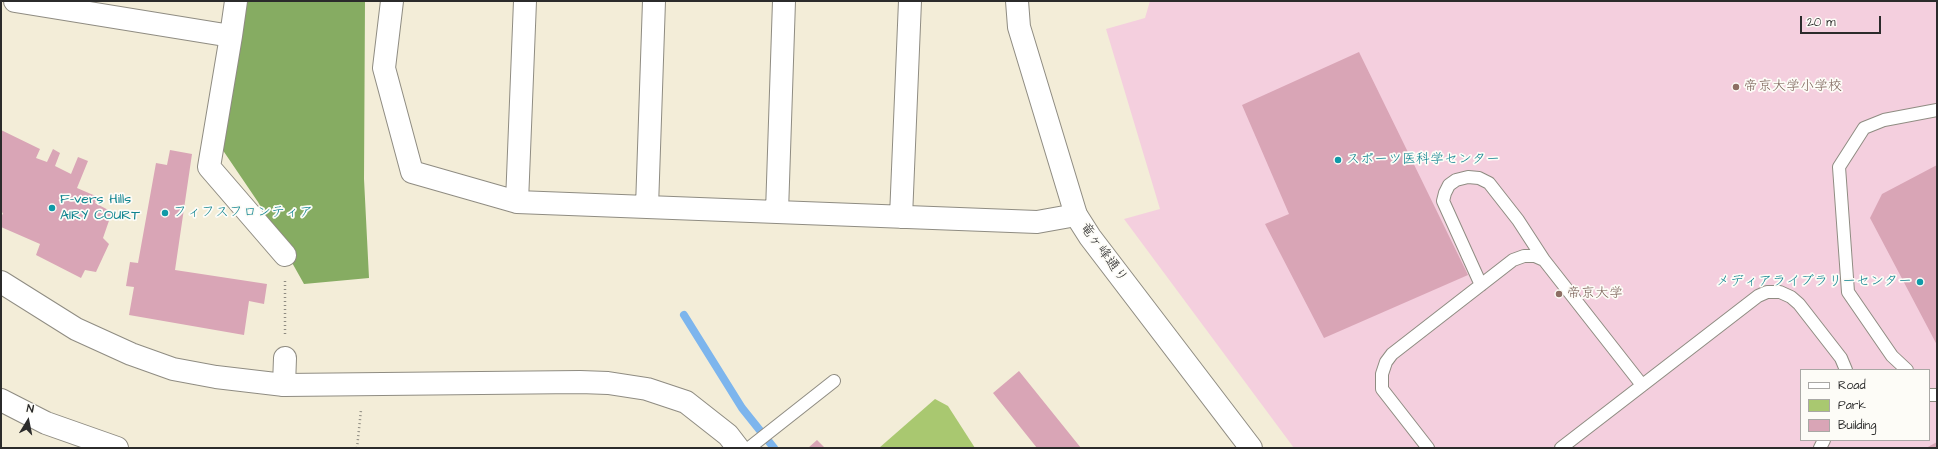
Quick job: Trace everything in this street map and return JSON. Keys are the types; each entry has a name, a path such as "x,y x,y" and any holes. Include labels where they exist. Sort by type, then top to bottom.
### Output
{"street":[{"path":"15,1 230,36"},
{"path":"236,1 209,167 285,255"},
{"path":"392,1 384,68 412,172 517,202 1038,222 1076,215"},
{"path":"517,202 525,1"},
{"path":"647,207 654,1"},
{"path":"777,212 784,1"},
{"path":"901,217 910,1"},
{"name":"竜ヶ峰通り","path":"1017,1 1020,27 1076,215 1090,238 1251,448"},
{"path":"1,282 76,329 132,354 173,369 216,377 284,385 364,383 608,383 647,389 686,402 728,435 748,446"},
{"path":"284,385 285,358"},
{"path":"1,400 46,423 117,448"}],"lane":[{"path":"1906,369 1892,356 1848,292 1839,167 1864,128 1884,120 1937,110"},
{"path":"1481,285 1443,201 1449,186 1456,180 1468,177 1479,178 1489,183 1518,220 1544,260 1642,385"},
{"path":"1428,448 1382,389 1382,374 1386,362 1392,354 1513,260 1524,256 1535,256 1544,260"},
{"path":"1562,448 1758,296 1767,292 1780,292 1791,297 1799,304 1841,358 1846,369"},
{"path":"748,446 775,428 834,381"}],"path":[{"path":"285,255 285,358"},
{"path":"357,448 364,383"}],"shaded area":[{"name":"帝京大学","path":"1150,1 1937,1 1937,448 1294,448 1124,219 1160,209 1106,29 1145,18"}],"green space":[{"path":"246,1 365,1 364,179 369,278 304,284 258,202 218,143"},
{"path":"935,399 948,406 975,448 879,448"}],"building":[{"name":"スポーツ医科学センター","path":"1359,52 1468,275 1324,338 1265,224 1289,214 1242,105"},
{"name":"F-vers Hills AIRY COURT","path":"1,130 40,149 36,158 47,162 53,149 60,153 55,166 71,174 78,157 88,161 77,188 98,197 95,203 112,212 103,238 109,244 96,272 85,270 81,278 36,255 40,244 1,227 1,218 3,213 1,212"},
{"name":"フィフスフロンティア","path":"170,150 192,154 175,270 267,284 264,304 249,301 244,335 129,315 134,287 126,286 130,262 138,263 156,163 167,165"},
{"name":"メディアライブラリーセンター","path":"1937,165 1937,345 1870,218 1882,194"},
{"path":"1019,371 1081,448 1037,448 993,393"},
{"path":"817,440 825,448 808,448"},
{"path":"1937,442 1937,448 1926,448"}],"waterway":[{"path":"684,315 742,408 774,448"}],"place":[{"name":"帝京大学小学校","path":"1736,87"},
{"name":"スポーツ医科学センター","path":"1338,160"},
{"name":"F-vers Hills AIRY COURT","path":"52,208"},
{"name":"フィフスフロンティア","path":"165,213"},
{"name":"メディアライブラリーセンター","path":"1920,282"},
{"name":"帝京大学","path":"1559,294"}]}
